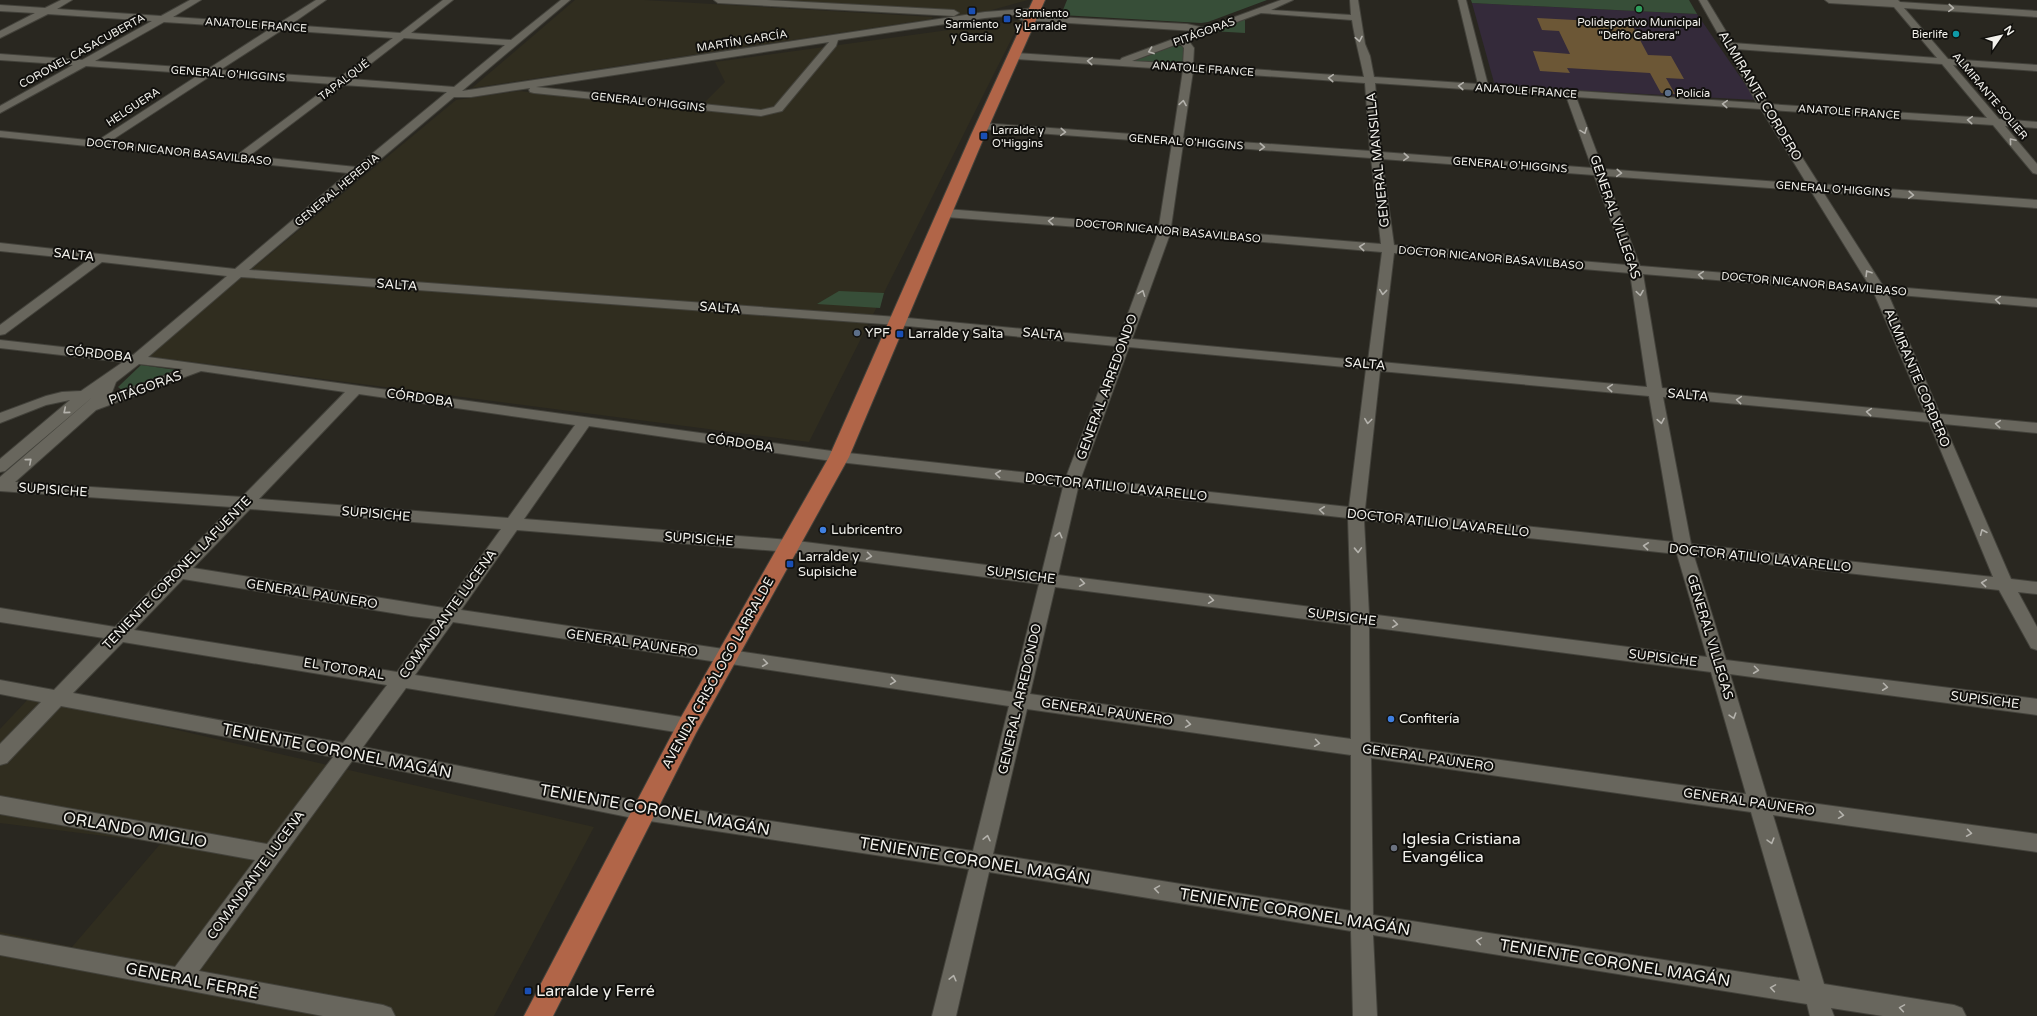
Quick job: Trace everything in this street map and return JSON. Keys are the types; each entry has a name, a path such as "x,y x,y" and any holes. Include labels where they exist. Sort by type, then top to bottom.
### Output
{"main road":[{"name":"AVENIDA CRISÓLOGO LARRALDE","path":"538,1016 688,726 839,457 897,321 946,214 982,126 1021,43 1028,37 1036,12"}],"street":[{"path":"0,35 68,0"},
{"name":"CORONEL CASACUBERTA","path":"0,110 197,0"},
{"name":"HELGUERA","path":"99,144 322,0"},
{"name":"TAPALQUÉ","path":"239,159 449,0"},
{"name":"GENERAL HEREDIA","path":"0,486 109,380 137,359 358,171 566,0"},
{"path":"719,0 985,15 1036,12 1187,27 1207,31"},
{"path":"873,9 879,0"},
{"name":"PITÁGORAS","path":"1118,63 1289,0"},
{"name":"GENERAL MANSILLA","path":"1354,0 1360,44 1365,56 1370,81 1376,155 1388,250 1356,514 1360,620 1364,1016"},
{"path":"1462,0 1484,88"},
{"name":"ALMIRANTE CORDERO","path":"1703,0 1764,106 1879,290 2005,585 2037,642"},
{"path":"1829,0 1895,2 2037,14"},
{"name":"ALMIRANTE SOLIER","path":"1895,2 2037,171"},
{"name":"ANATOLE FRANCE","path":"0,8 512,43"},
{"path":"1262,10 1275,13 1357,18"},
{"name":"MARTÍN GARCÍA","path":"455,92 471,94 985,15"},
{"name":"GENERAL O'HIGGINS","path":"525,86 544,92 761,113 771,112 778,109 833,44 834,39"},
{"name":"GENERAL ARREDONDO","path":"944,1016 1072,482 1164,235 1188,68 1189,48 1183,40"},
{"path":"1729,46 2037,68"},
{"name":"ANATOLE FRANCE","path":"1015,56 2037,125"},
{"name":"GENERAL O'HIGGINS","path":"0,57 342,82 455,92"},
{"name":"GENERAL VILLEGAS","path":"1570,94 1635,270 1684,550 1822,1016"},
{"name":"GENERAL O'HIGGINS","path":"982,126 2037,204"},
{"name":"DOCTOR NICANOR BASAVILBASO","path":"0,134 358,171"},
{"name":"DOCTOR NICANOR BASAVILBASO","path":"946,214 1164,230 1388,250 2037,303"},
{"name":"SALTA","path":"0,247 238,273 897,321 2037,428"},
{"path":"0,331 99,258"},
{"name":"CÓRDOBA","path":"0,344 198,367 839,457"},
{"name":"PITÁGORAS","path":"0,418 55,398 69,395 87,402 184,374 198,367"},
{"name":"TENIENTE CORONEL LAFUENTE","path":"0,757 356,389"},
{"name":"GENERAL HEREDIA","path":"0,467 87,402"},
{"name":"COMANDANTE LUCENA","path":"180,978 270,854 348,752 585,421"},
{"name":"DOCTOR ATILIO LAVARELLO","path":"839,457 2037,588"},
{"name":"SUPISICHE","path":"0,486 246,503 789,546 2037,707"},
{"name":"GENERAL PAUNERO","path":"179,572 446,616 726,657 1362,749 2037,843"},
{"name":"EL TOTORAL","path":"0,616 401,678 688,726"},
{"name":"TENIENTE CORONEL MAGÁN","path":"0,687 348,752 643,811 981,861 1362,923 1954,1016"},
{"name":"ORLANDO MIGLIO","path":"0,805 270,854"},
{"name":"GENERAL FERRÉ","path":"0,945 383,1016"}],"shaded area":[{"path":"575,0 644,0 933,17 931,19 472,88"},
{"path":"729,0 1028,0 970,16"},
{"path":"1472,3 1697,14 1756,100 1495,86"},
{"path":"1021,20 809,442 147,356 456,100 519,91 697,110 725,82 715,62"},
{"path":"31,696 594,827 494,1016 0,1016 0,932 72,947 161,843 0,823 0,729"}],"green space":[{"path":"1067,0 1267,0 1208,22 1201,23 1061,15"},
{"name":"Polideportivo Municipal \"Delfo Cabrera\"","path":"1471,0 1689,0 1697,14 1472,3"},
{"path":"1245,19 1245,33 1211,31"},
{"path":"1176,45 1185,47 1183,63 1181,65 1134,61"},
{"path":"839,291 884,293 880,308 817,304"},
{"path":"141,365 176,370 123,391 118,387"}],"building":[{"path":"1537,18 1631,23 1648,55 1671,56 1684,79 1666,78 1675,94 1661,93 1650,73 1567,68 1570,73 1540,71 1533,51 1570,54 1559,31 1542,30"}],"place":[{"name":"Polideportivo Municipal \"Delfo Cabrera\"","path":"1639,9"},
{"name":"Sarmiento y García","path":"972,11"},
{"name":"Sarmiento y Larralde","path":"1007,19"},
{"name":"Bierlife","path":"1956,34"},
{"name":"Policía","path":"1668,93"},
{"name":"Larralde y O'Higgins","path":"984,136"},
{"name":"YPF","path":"857,333"},
{"name":"Larralde y Salta","path":"900,334"},
{"name":"Lubricentro","path":"823,530"},
{"name":"Larralde y Supisiche","path":"790,564"},
{"name":"Confitería","path":"1391,719"},
{"name":"Iglesia Cristiana Evangélica","path":"1394,848"},
{"name":"Larralde y Ferré","path":"528,991"}]}
